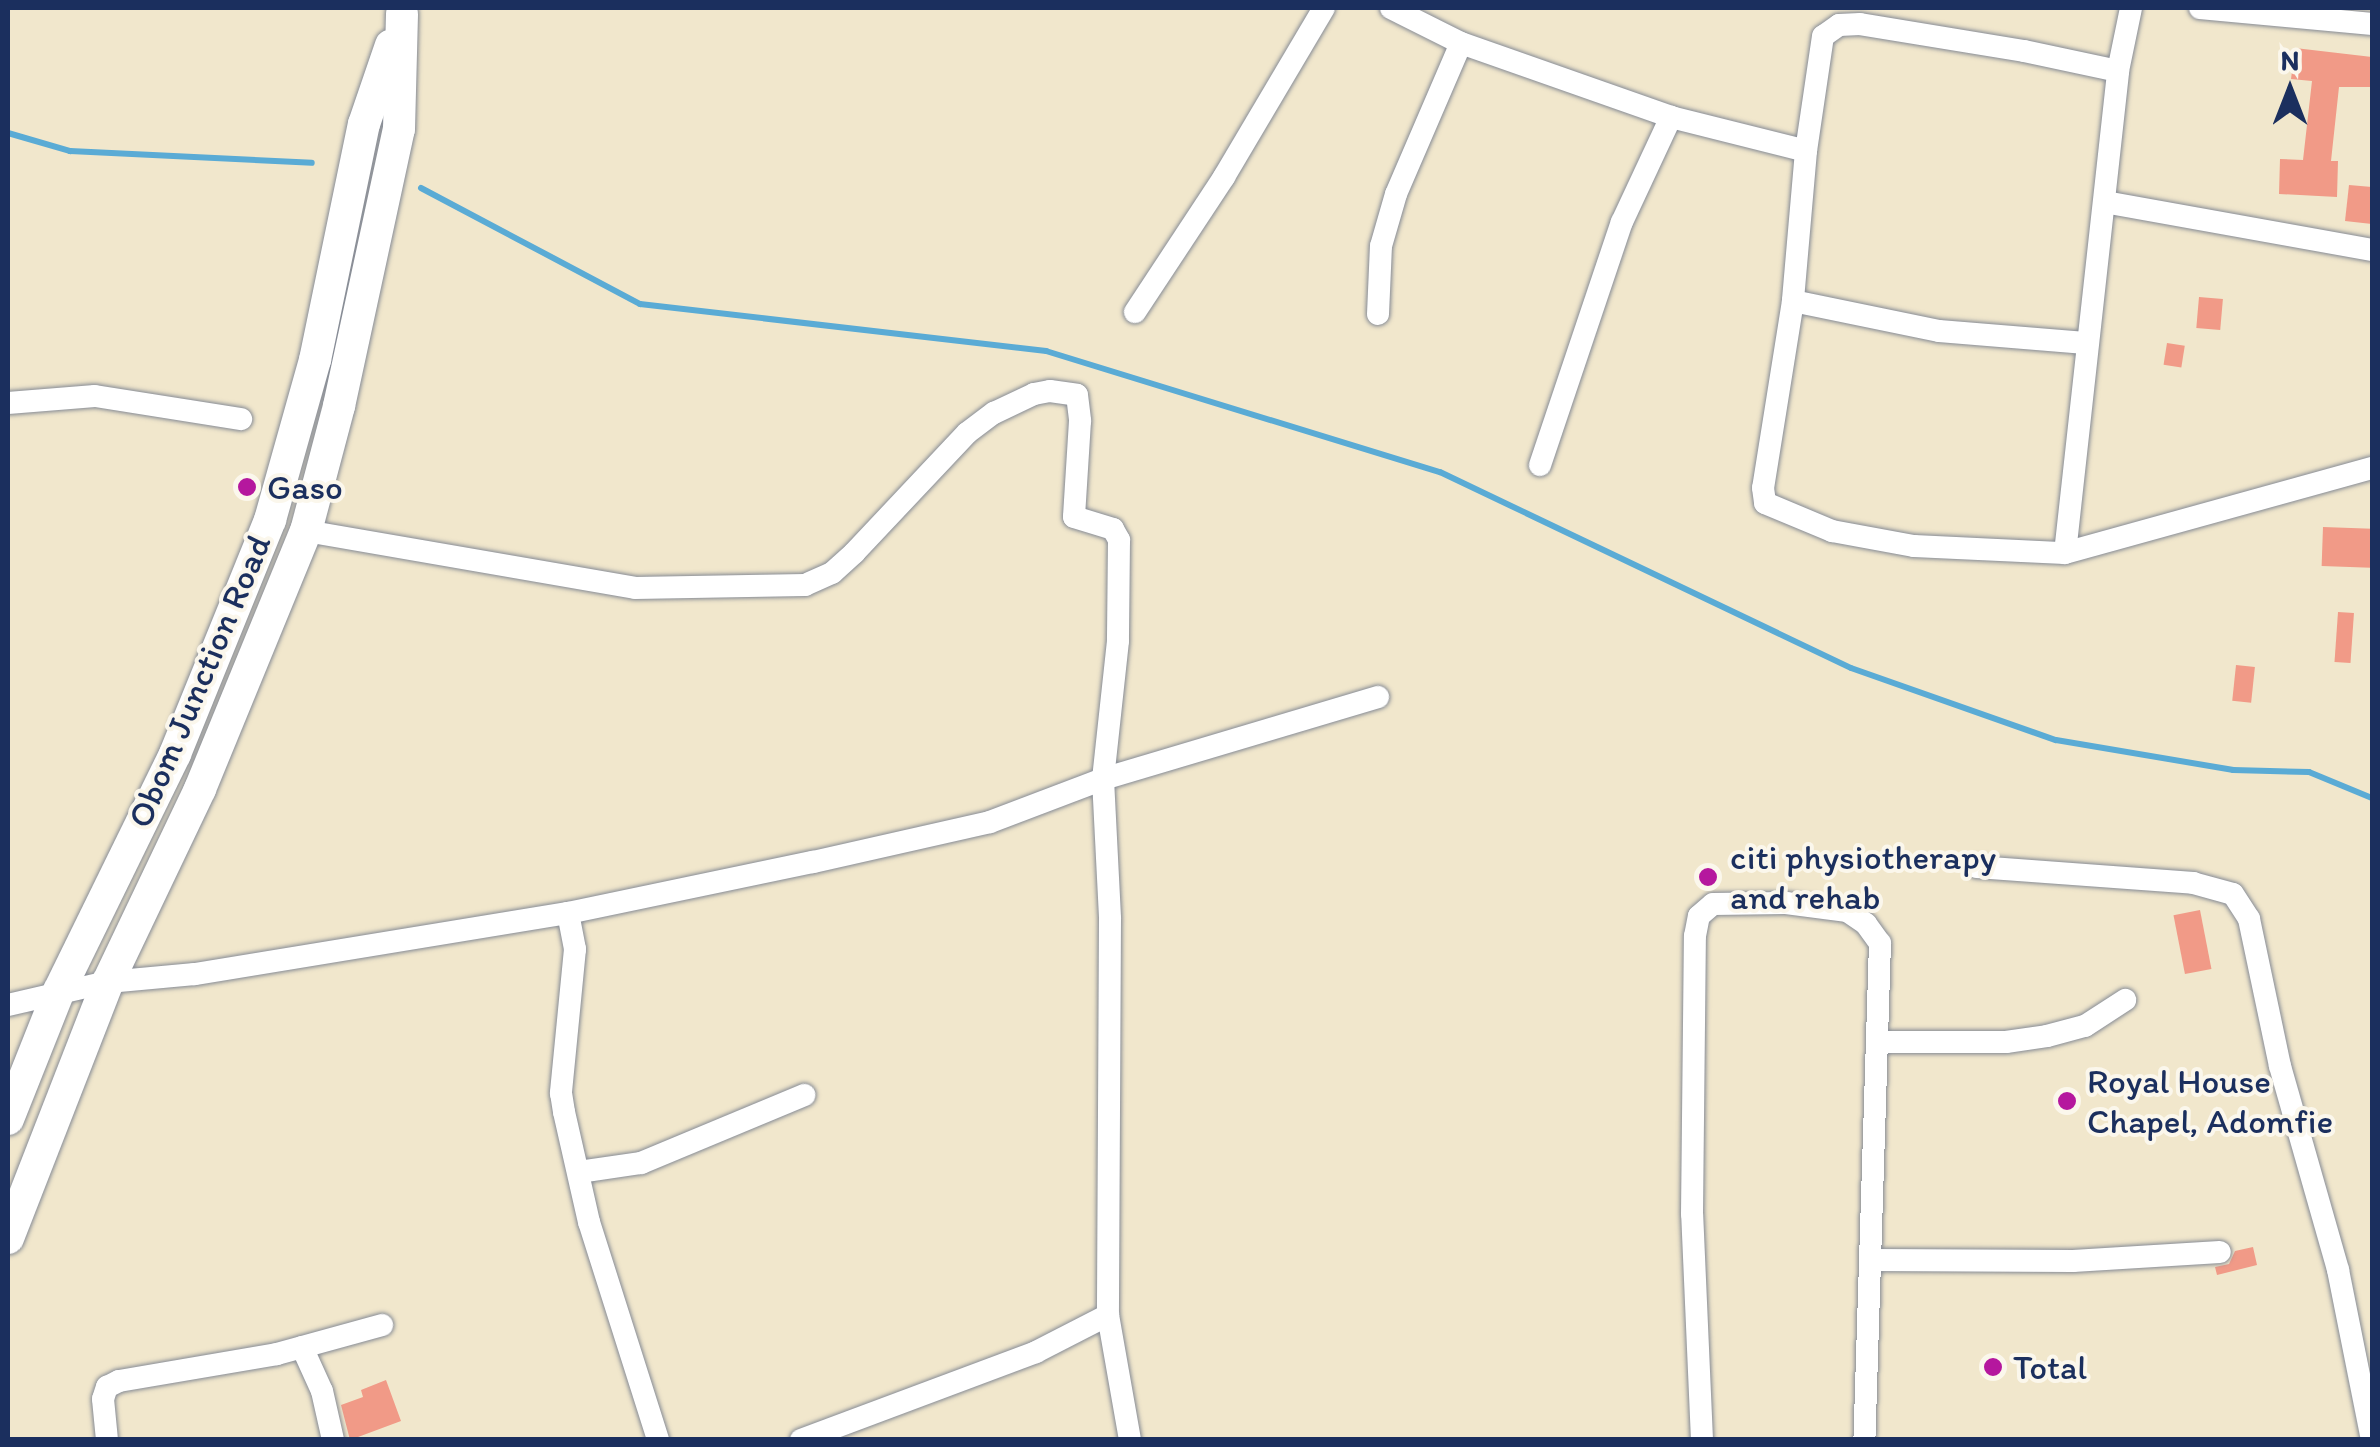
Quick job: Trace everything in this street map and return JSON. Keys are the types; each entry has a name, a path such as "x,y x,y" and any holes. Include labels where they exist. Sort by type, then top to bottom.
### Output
{"main road":[{"name":"Obom Junction Road","path":"8,1238 108,982 200,789 306,531 339,406 399,129 402,11"},
{"name":"Obom Junction Road","path":"8,1119 59,991 175,754 270,520 316,360 364,124 402,11"}],"street":[{"path":"1136,312 1224,177 1324,8"},
{"path":"1391,8 1461,42 1671,117 1806,151"},
{"path":"2065,553 2118,71 2132,8"},
{"path":"2200,8 2372,24"},
{"path":"2118,71 1860,24 1839,25 1823,36 1806,151 1792,301 1762,488 1765,502 1832,531 1914,546 2065,553 2372,468"},
{"path":"1378,314 1381,246 1396,194 1461,42"},
{"path":"1540,465 1622,222 1671,117"},
{"path":"2105,202 2222,221 2320,244 2372,250"},
{"path":"1792,301 1939,331 2086,342"},
{"path":"306,531 635,588 805,584 832,572 854,553 966,432 1015,401 1050,391 1068,391 1077,396 1080,406 1074,517 1113,529 1118,540 1118,641 1104,779 1110,919 1108,1315 1130,1440"},
{"path":"8,403 95,396 242,420"},
{"path":"8,1004 108,982 195,974 568,913 990,822 1104,779 1378,697"},
{"path":"1976,867 2192,882 2233,894 2249,919 2280,1066 2338,1270 2372,1440"},
{"path":"1702,1440 1692,1214 1698,916 1714,904 1786,903 1846,911 1866,924 1880,943 1864,1440"},
{"path":"568,913 574,970 561,1093 589,1222 658,1440"},
{"path":"1879,1042 2006,1042 2047,1036 2084,1026 2125,1000"},
{"path":"579,1172 642,1163 804,1096"},
{"path":"1872,1260 2073,1260 2220,1252"},
{"path":"801,1440 1036,1352 1108,1315"},
{"path":"107,1440 103,1399 107,1387 302,1347 382,1325"},
{"path":"302,1347 322,1391 333,1440"}],"building":[{"path":"2295,48 2372,57 2372,87 2339,87 2331,161 2338,161 2337,197 2279,194 2280,159 2303,160 2312,81 2291,79"},
{"path":"2349,185 2372,187 2372,224 2345,221"},
{"path":"2199,297 2223,299 2220,330 2196,328"},
{"path":"2167,343 2185,346 2181,368 2164,365"},
{"path":"2323,527 2372,529 2371,568 2322,566"},
{"path":"2338,612 2354,613 2350,663 2335,662"},
{"path":"2236,665 2255,667 2251,703 2232,701"},
{"path":"2200,910 2211,969 2185,974 2173,915"},
{"path":"2253,1247 2257,1265 2217,1275 2215,1267 2229,1264 2235,1251"},
{"path":"386,1380 401,1421 350,1440 341,1405 363,1397 361,1390"}],"waterway":[{"path":"8,133 70,151 312,163"},
{"path":"421,188 640,304 1046,351 1440,472 1851,668 2056,740 2233,770 2309,772 2372,798"}],"place":[{"name":"Gaso","path":"247,487"},
{"name":"citi physiotherapy and rehab","path":"1708,877"},
{"name":"Royal House Chapel, Adomfie","path":"2067,1101"},
{"name":"Total","path":"1993,1367"}]}
